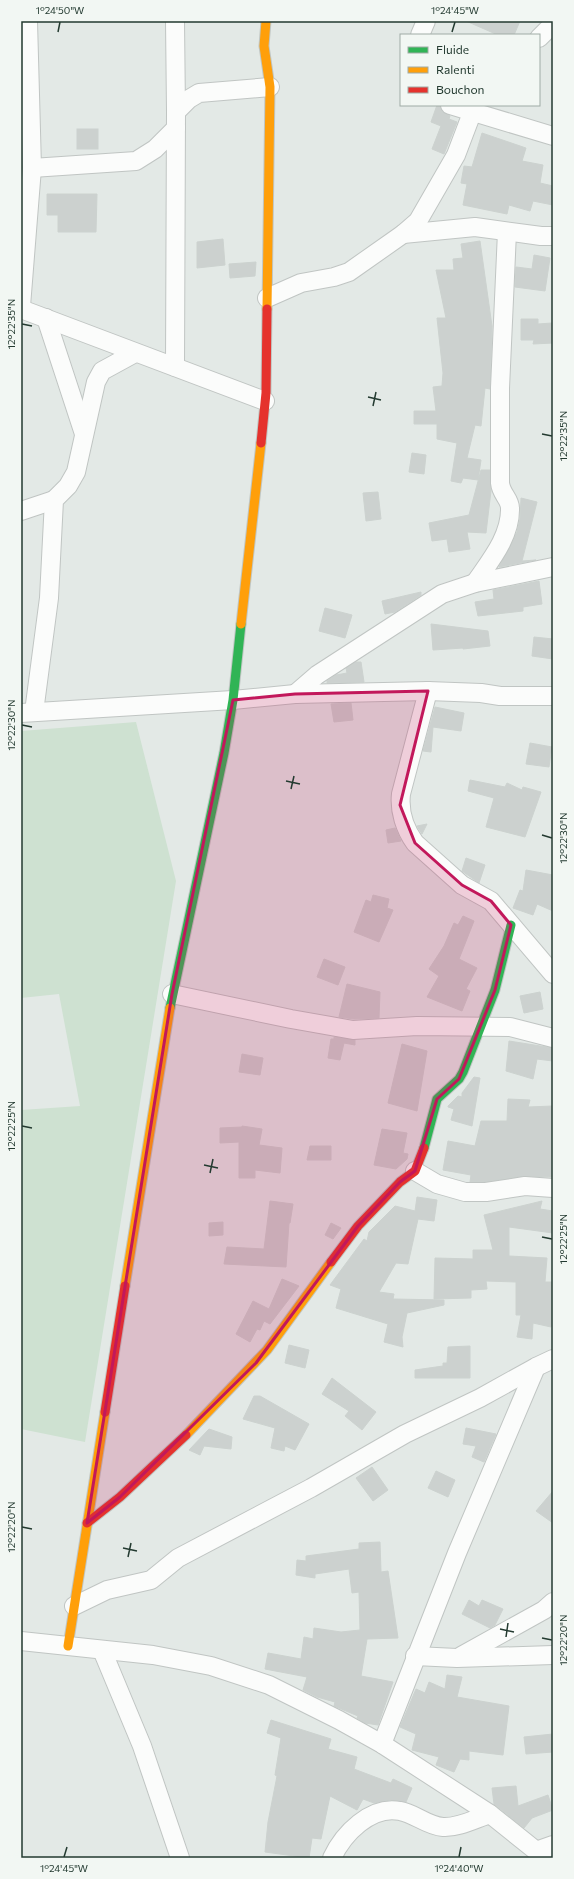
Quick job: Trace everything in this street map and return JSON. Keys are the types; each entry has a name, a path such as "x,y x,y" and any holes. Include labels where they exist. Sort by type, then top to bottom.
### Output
{"street":[{"path":"21,306 32,168 28,21"},
{"path":"174,21 176,120 175,367"},
{"path":"68,1646 172,994 224,753 233,700 265,401 270,87 264,46 266,21"},
{"path":"420,34 426,21"},
{"path":"540,37 553,24"},
{"path":"32,168 136,161 155,149 189,99 199,93 270,87"},
{"path":"456,106 474,109 553,136"},
{"path":"267,298 301,283 342,275 403,234 423,215 446,175 463,140 474,109"},
{"path":"403,234 475,228 553,236"},
{"path":"475,583 500,545 507,529 510,516 510,507 501,489 500,483 500,388 507,232"},
{"path":"21,310 46,318 265,401"},
{"path":"46,318 84,434"},
{"path":"22,510 54,500 68,486 76,472 96,382 102,372 135,353"},
{"path":"54,500 49,598 28,712 233,700 295,694 428,691 480,693 500,696 553,696"},
{"path":"295,694 317,675 442,594 475,583 553,567"},
{"path":"428,691 401,794 400,805 410,836 415,843 462,885 491,901 553,974"},
{"path":"87,1523 120,1497 175,1446 256,1363 297,1311 358,1226 400,1182 415,1171 420,1161 438,1098 459,1079 496,984 511,926"},
{"path":"172,994 291,1019 353,1030 417,1026 516,1027 553,1038"},
{"path":"415,1171 437,1184 465,1192 486,1192 525,1186 553,1188"},
{"path":"74,1606 107,1590 150,1580 178,1558 311,1488 405,1434 480,1398 553,1359"},
{"path":"382,1744 415,1656 457,1553 536,1367"},
{"path":"457,1658 544,1610 553,1602"},
{"path":"21,1641 153,1655 211,1666 269,1685 339,1720 382,1744 490,1814 540,1854 553,1845"},
{"path":"102,1650 142,1746 180,1858"},
{"path":"415,1656 457,1658 553,1655"},
{"path":"332,1858 339,1845 361,1822 379,1811 401,1811 442,1827 457,1825 490,1814"}],"highlighted area":[{"path":"428,691 400,805 415,843 462,885 491,901 511,925 495,990 459,1079 437,1099 415,1171 400,1182 358,1226 256,1363 120,1497 87,1523 172,994 233,700 295,694"}],"green space":[{"path":"136,722 176,881 85,1442 21,1429 21,1110 80,1106 59,994 21,998 21,731"}],"building":[{"path":"466,21 520,21 514,34 496,34"},
{"path":"437,106 440,106 443,112 450,116 449,119 457,122 444,154 432,149 441,126 431,122"},
{"path":"77,129 98,129 98,149 77,149"},
{"path":"482,133 526,148 522,161 543,165 540,183 553,186 553,205 533,201 530,211 509,205 507,214 463,205 467,184 461,183 464,166 472,167"},
{"path":"47,194 97,194 96,232 58,232 58,215 47,215"},
{"path":"223,239 225,265 197,268 197,242"},
{"path":"480,241 492,326 490,389 485,388 481,426 475,425 467,458 481,460 478,480 463,478 461,483 451,481 457,443 437,439 437,424 414,424 414,411 436,411 433,387 442,386 443,373 437,318 446,318 436,270 454,270 453,259 463,258 461,244"},
{"path":"534,255 550,258 545,291 515,287 516,267 532,269"},
{"path":"256,262 255,276 230,278 229,264"},
{"path":"521,319 538,319 538,324 552,323 553,343 533,344 534,340 521,340"},
{"path":"412,453 426,455 424,474 409,472"},
{"path":"481,470 490,470 491,491 486,533 467,532 470,549 449,552 447,539 432,541 429,523 469,515"},
{"path":"378,492 381,519 366,521 363,493"},
{"path":"521,498 537,502 522,561 536,560 499,567 517,532 520,519"},
{"path":"539,581 542,604 523,607 523,611 478,616 475,602 494,599 493,590"},
{"path":"421,592 421,595 395,612 385,614 382,601"},
{"path":"325,608 352,615 345,638 319,631"},
{"path":"431,624 488,631 490,646 433,650"},
{"path":"534,637 553,639 553,659 532,656"},
{"path":"356,662 361,662 364,682 327,683 327,681 336,675 347,673 346,668"},
{"path":"351,703 353,720 334,722 331,704"},
{"path":"435,707 464,713 461,731 433,727 431,752 423,751"},
{"path":"530,743 552,747 549,767 526,764"},
{"path":"470,780 505,787 507,783 522,790 523,787 541,792 525,837 486,827 494,798 468,791"},
{"path":"427,824 422,834 417,826"},
{"path":"395,828 401,841 388,843 386,830"},
{"path":"466,858 485,865 479,883 462,871"},
{"path":"526,870 553,875 553,911 537,904 533,915 513,908 520,890 523,891"},
{"path":"373,895 389,899 387,908 393,910 379,942 354,932 366,900 371,902"},
{"path":"463,916 474,921 459,959 477,968 466,989 470,991 462,1011 427,997 439,976 429,969 444,946 454,923 458,925"},
{"path":"324,959 345,967 338,985 317,977"},
{"path":"347,984 380,992 379,1018 354,1019 339,1017"},
{"path":"540,992 543,1009 524,1013 520,996"},
{"path":"334,1037 355,1040 355,1045 344,1043 340,1060 328,1058 331,1039 334,1039"},
{"path":"509,1041 553,1048 553,1061 537,1059 533,1079 506,1071"},
{"path":"402,1044 427,1051 417,1111 388,1103"},
{"path":"242,1054 263,1058 260,1075 239,1072"},
{"path":"474,1077 480,1078 472,1126 451,1120 454,1109 448,1106 458,1096 462,1097 462,1093"},
{"path":"508,1099 530,1100 528,1107 553,1106 553,1177 524,1176 485,1182 470,1182 471,1175 443,1170 448,1141 475,1146 481,1121 507,1121"},
{"path":"242,1126 262,1129 259,1145 282,1148 280,1173 255,1170 255,1178 239,1178 239,1142 220,1143 220,1128"},
{"path":"382,1129 407,1133 403,1153 408,1154 407,1159 396,1169 374,1165"},
{"path":"310,1146 331,1146 331,1160 307,1160"},
{"path":"417,1197 437,1200 434,1221 418,1219 408,1264 396,1263 379,1292 394,1294 393,1299 444,1300 444,1305 407,1313 402,1337 403,1347 384,1342 388,1324 336,1308 341,1289 330,1285 364,1239 367,1241 369,1232 395,1206 415,1211"},
{"path":"270,1201 293,1204 289,1223 286,1267 224,1264 227,1247 264,1249"},
{"path":"542,1201 540,1209 553,1211 553,1233 509,1227 509,1256 547,1258 545,1282 553,1282 553,1317 551,1327 533,1323 532,1339 517,1337 521,1315 516,1315 516,1282 486,1281 487,1289 471,1290 471,1298 434,1299 435,1258 473,1259 473,1250 493,1250 484,1215"},
{"path":"223,1222 223,1235 209,1236 209,1223"},
{"path":"331,1223 341,1228 333,1239 325,1235"},
{"path":"282,1279 299,1286 270,1324 264,1321 260,1330 257,1329 250,1342 236,1334 253,1301 269,1309"},
{"path":"289,1345 309,1350 305,1368 285,1363"},
{"path":"470,1346 470,1378 415,1378 415,1370 443,1366 443,1363 447,1363 448,1347"},
{"path":"332,1378 376,1412 362,1430 345,1416 349,1411 322,1394"},
{"path":"254,1396 260,1396 309,1424 295,1450 285,1446 284,1451 271,1448 275,1428 243,1419"},
{"path":"466,1428 496,1434 484,1462 472,1457 476,1446 463,1444"},
{"path":"209,1429 232,1437 231,1449 204,1446 200,1455 189,1450"},
{"path":"372,1467 388,1490 373,1501 356,1478"},
{"path":"436,1471 455,1480 448,1497 428,1488"},
{"path":"553,1491 553,1523 536,1511"},
{"path":"380,1542 381,1572 388,1571 398,1638 367,1639 361,1676 393,1682 378,1725 365,1723 357,1718 358,1716 334,1706 335,1702 317,1697 303,1690 307,1677 265,1669 268,1653 301,1659 304,1637 313,1639 314,1628 341,1632 360,1630 359,1592 352,1593 349,1569 315,1574 315,1578 296,1575 297,1560 306,1561 306,1556 359,1549 359,1543"},
{"path":"469,1600 479,1606 482,1600 503,1609 495,1625 490,1628 462,1614"},
{"path":"447,1675 462,1677 457,1697 509,1706 503,1755 469,1751 469,1760 460,1759 454,1772 436,1765 439,1757 412,1750 416,1734 400,1727 416,1689 425,1693 429,1682 445,1689"},
{"path":"271,1720 331,1739 328,1749 357,1757 354,1769 391,1783 393,1779 412,1788 406,1802 390,1800 374,1803 363,1799 357,1810 330,1796 321,1839 312,1838 309,1858 265,1852 268,1822 277,1776 275,1775 281,1738 267,1733"},
{"path":"553,1734 553,1752 526,1754 524,1737"},
{"path":"516,1786 518,1806 548,1795 553,1810 532,1818 524,1828 494,1804 492,1788"}],"traffic: fast":[{"path":"170,1008 224,753 233,700 241,624"},
{"path":"424,1148 437,1099 459,1079 463,1072 495,990 511,925"}],"traffic: slow":[{"path":"266,21 264,46 270,87 267,309"},
{"path":"241,624 261,443"},
{"path":"125,1286 170,1008"},
{"path":"186,1435 267,1350 331,1262"},
{"path":"68,1646 105,1412"}],"traffic: jam":[{"path":"261,443 266,393 267,309"},
{"path":"331,1262 358,1226 400,1182 415,1171 424,1148"},
{"path":"105,1412 125,1286"},
{"path":"87,1523 120,1497 186,1435"}]}
